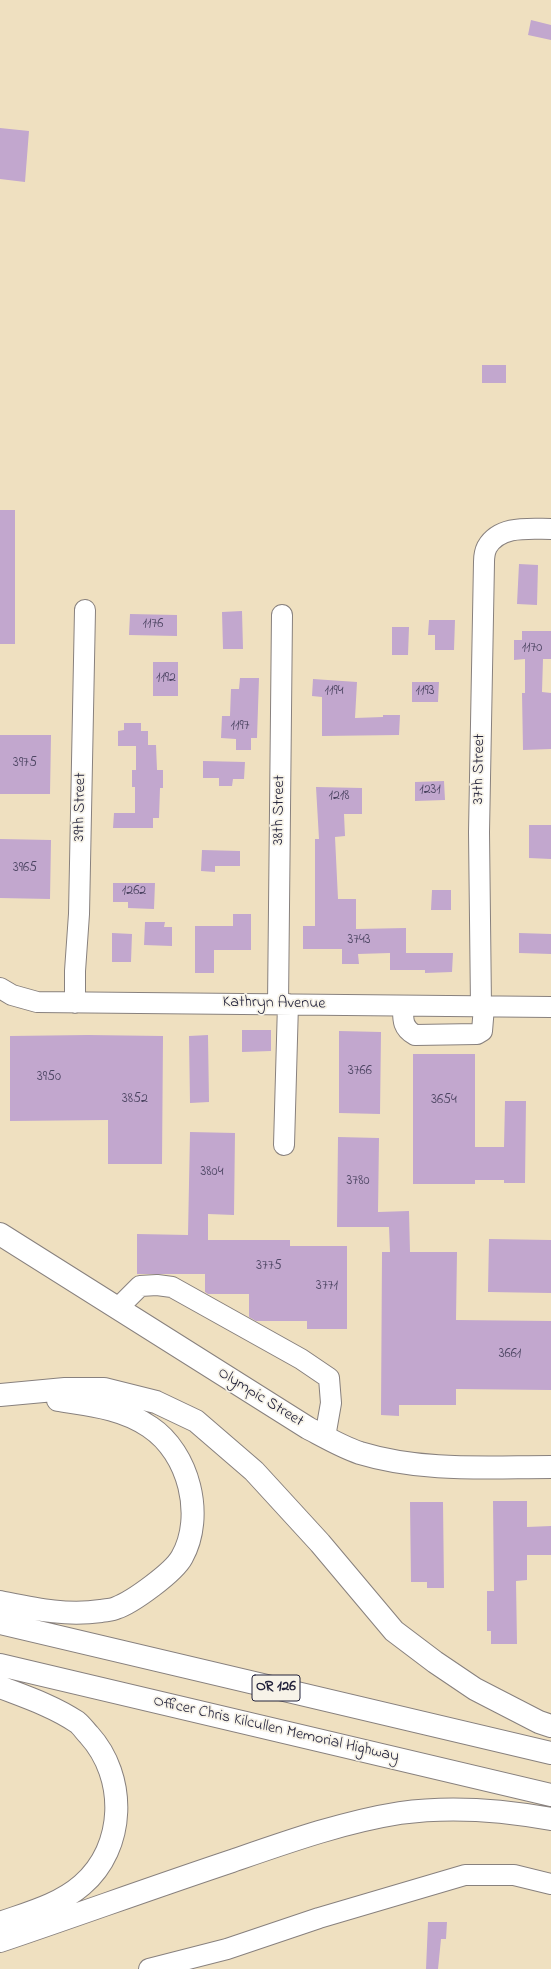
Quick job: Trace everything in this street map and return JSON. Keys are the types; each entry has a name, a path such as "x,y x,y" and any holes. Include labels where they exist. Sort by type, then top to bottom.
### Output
{"main road":[{"name":"Olympic Street","path":"0,1234 325,1437 359,1452 390,1461 421,1465 551,1467"},
{"path":"9,1395 65,1389 104,1390 156,1402 196,1421 254,1471 320,1543 394,1631 435,1662 475,1689 539,1722 551,1726"},
{"path":"0,1602 46,1611 80,1614 116,1609 151,1588 182,1558 191,1534 193,1503 181,1463 168,1442 151,1427 127,1414 101,1407 9,1395"},
{"name":"OR 126","path":"0,1623 551,1753"},
{"name":"Officer Chris Kilcullen Memorial Highway","path":"0,1665 551,1795"},
{"path":"0,1687 44,1704 78,1723 98,1745 105,1757 111,1769 117,1796 116,1820 110,1841 101,1862 82,1884 54,1903 0,1923"},
{"path":"0,1941 292,1840 349,1824 401,1813 449,1809 496,1811 551,1819"}],"street":[{"name":"37th Street","path":"403,1006 404,1023 407,1031 415,1035 477,1034 482,1031 479,832 484,562 486,548 496,536 518,528 551,529"},
{"name":"39th Street","path":"75,1003 80,906 85,610"},
{"name":"38th Street","path":"282,615 284,1145"},
{"name":"Kathryn Avenue","path":"0,988 12,995 37,1002 551,1007"},
{"path":"118,1308 140,1286 157,1285 172,1287 301,1359 329,1378 332,1403 325,1437"},
{"path":"148,1969 227,1949 319,1918 466,1875 514,1875 551,1884"}],"building":[{"path":"531,20 551,25 551,40 528,35"},
{"path":"0,128 29,131 25,182 0,179"},
{"path":"482,365 506,365 506,383 482,383"},
{"path":"0,510 15,510 15,644 0,644"},
{"path":"519,564 538,565 537,605 517,604"},
{"path":"242,611 243,649 223,649 222,612"},
{"path":"130,614 177,615 177,636 129,635"},
{"path":"429,620 455,620 454,650 435,650 435,635 428,635"},
{"path":"392,627 409,627 408,655 392,655"},
{"path":"522,631 551,631 551,659 543,659 542,692 551,693 551,749 523,750 522,693 525,693 525,659 514,660 514,640 522,640"},
{"path":"153,662 178,662 178,696 153,696"},
{"path":"240,678 259,678 257,738 251,738 251,750 236,750 236,739 221,738 222,716 230,716 231,689 239,689"},
{"path":"313,679 357,682 355,718 400,715 399,735 322,736 322,697 312,696"},
{"path":"412,682 439,682 438,702 412,702"},
{"path":"124,723 141,723 141,731 148,731 148,745 156,745 157,770 163,770 163,788 160,788 159,818 153,818 153,828 113,828 114,813 135,813 135,787 132,787 132,770 136,770 136,746 118,746 118,731 124,730"},
{"path":"0,735 51,735 50,794 0,794"},
{"path":"203,761 245,762 244,779 233,779 232,786 219,786 219,778 203,778"},
{"path":"444,781 445,800 415,801 415,782"},
{"path":"316,787 362,788 362,814 344,814 345,836 335,837 338,899 356,899 356,929 406,928 406,953 453,953 452,972 425,973 425,970 390,970 390,953 358,954 359,964 342,964 342,949 303,949 303,926 315,926 315,839 319,839"},
{"path":"529,825 551,825 551,859 529,858"},
{"path":"0,839 51,840 50,899 0,898"},
{"path":"202,850 240,851 240,866 215,866 215,872 201,871"},
{"path":"113,883 155,883 154,909 128,908 128,902 113,902"},
{"path":"432,890 451,890 451,910 431,910"},
{"path":"233,914 251,914 251,950 214,950 214,973 195,973 195,926 233,926"},
{"path":"145,922 165,922 164,927 172,927 172,946 144,945"},
{"path":"112,933 132,934 131,962 112,962"},
{"path":"519,933 551,934 551,954 519,953"},
{"path":"242,1030 271,1030 271,1051 242,1052"},
{"path":"339,1031 381,1032 380,1114 339,1113"},
{"path":"208,1035 209,1102 190,1103 189,1036"},
{"path":"10,1036 163,1036 162,1164 108,1164 108,1120 10,1121"},
{"path":"413,1054 475,1054 475,1147 504,1147 505,1101 526,1101 525,1183 504,1183 504,1180 475,1180 475,1184 413,1184"},
{"path":"190,1132 235,1133 234,1215 208,1214 208,1240 290,1240 290,1246 347,1246 347,1329 307,1329 307,1321 256,1321 249,1317 249,1294 208,1294 205,1292 205,1274 137,1274 137,1234 188,1235"},
{"path":"338,1137 379,1138 378,1212 409,1211 410,1252 457,1252 456,1320 551,1321 551,1390 456,1389 456,1405 399,1405 399,1416 381,1415 382,1252 390,1252 389,1227 337,1227"},
{"path":"489,1239 551,1240 551,1293 488,1292"},
{"path":"493,1501 527,1501 527,1527 551,1526 551,1555 527,1555 527,1580 516,1581 517,1644 491,1644 491,1631 487,1631 487,1591 494,1591"},
{"path":"410,1502 443,1502 444,1588 427,1588 427,1582 411,1582"},
{"path":"428,1922 447,1922 446,1939 441,1939 438,1969 426,1969"}]}
